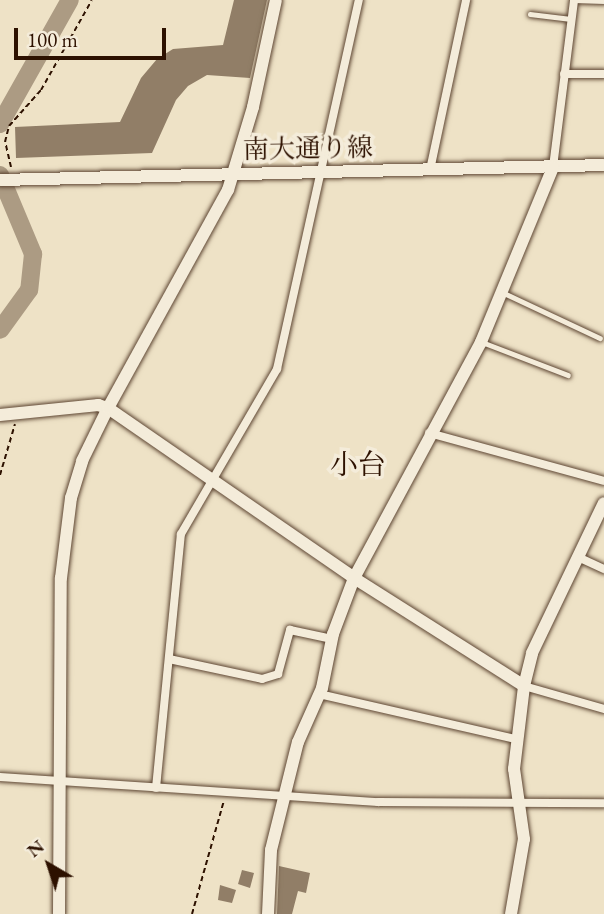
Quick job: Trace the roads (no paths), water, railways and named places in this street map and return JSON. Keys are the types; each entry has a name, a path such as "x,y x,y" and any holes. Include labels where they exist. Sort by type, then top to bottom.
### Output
{"street":[{"path":"59,914 65,531 82,461 108,408 228,190 253,107 276,0"},
{"path":"156,788 181,534 277,369 359,0"},
{"path":"430,170 466,0"},
{"path":"268,914 271,850 284,796 298,742 319,694 332,639 354,579 429,433 481,342 504,293 553,167 574,0"},
{"path":"565,74 604,74"},
{"name":"南大通り線","path":"10,180 604,165"},
{"path":"0,415 98,405 108,408 354,579 524,686 604,709"},
{"path":"429,433 604,481"},
{"path":"511,914 524,839 516,739 524,686 532,653 604,503"},
{"path":"578,557 604,569"},
{"path":"169,659 262,679 278,674 290,630 332,639"},
{"path":"319,694 516,739"},
{"path":"0,777 378,802 604,803"}],"lane":[{"path":"574,0 604,1"},
{"path":"530,14 571,19"},
{"path":"504,293 600,338"},
{"path":"481,342 568,375"}],"waterway":[{"path":"0,124 70,0"},
{"path":"0,175 33,254 29,290 0,330"}],"district":[{"name":"小台","path":"358,464"}]}
